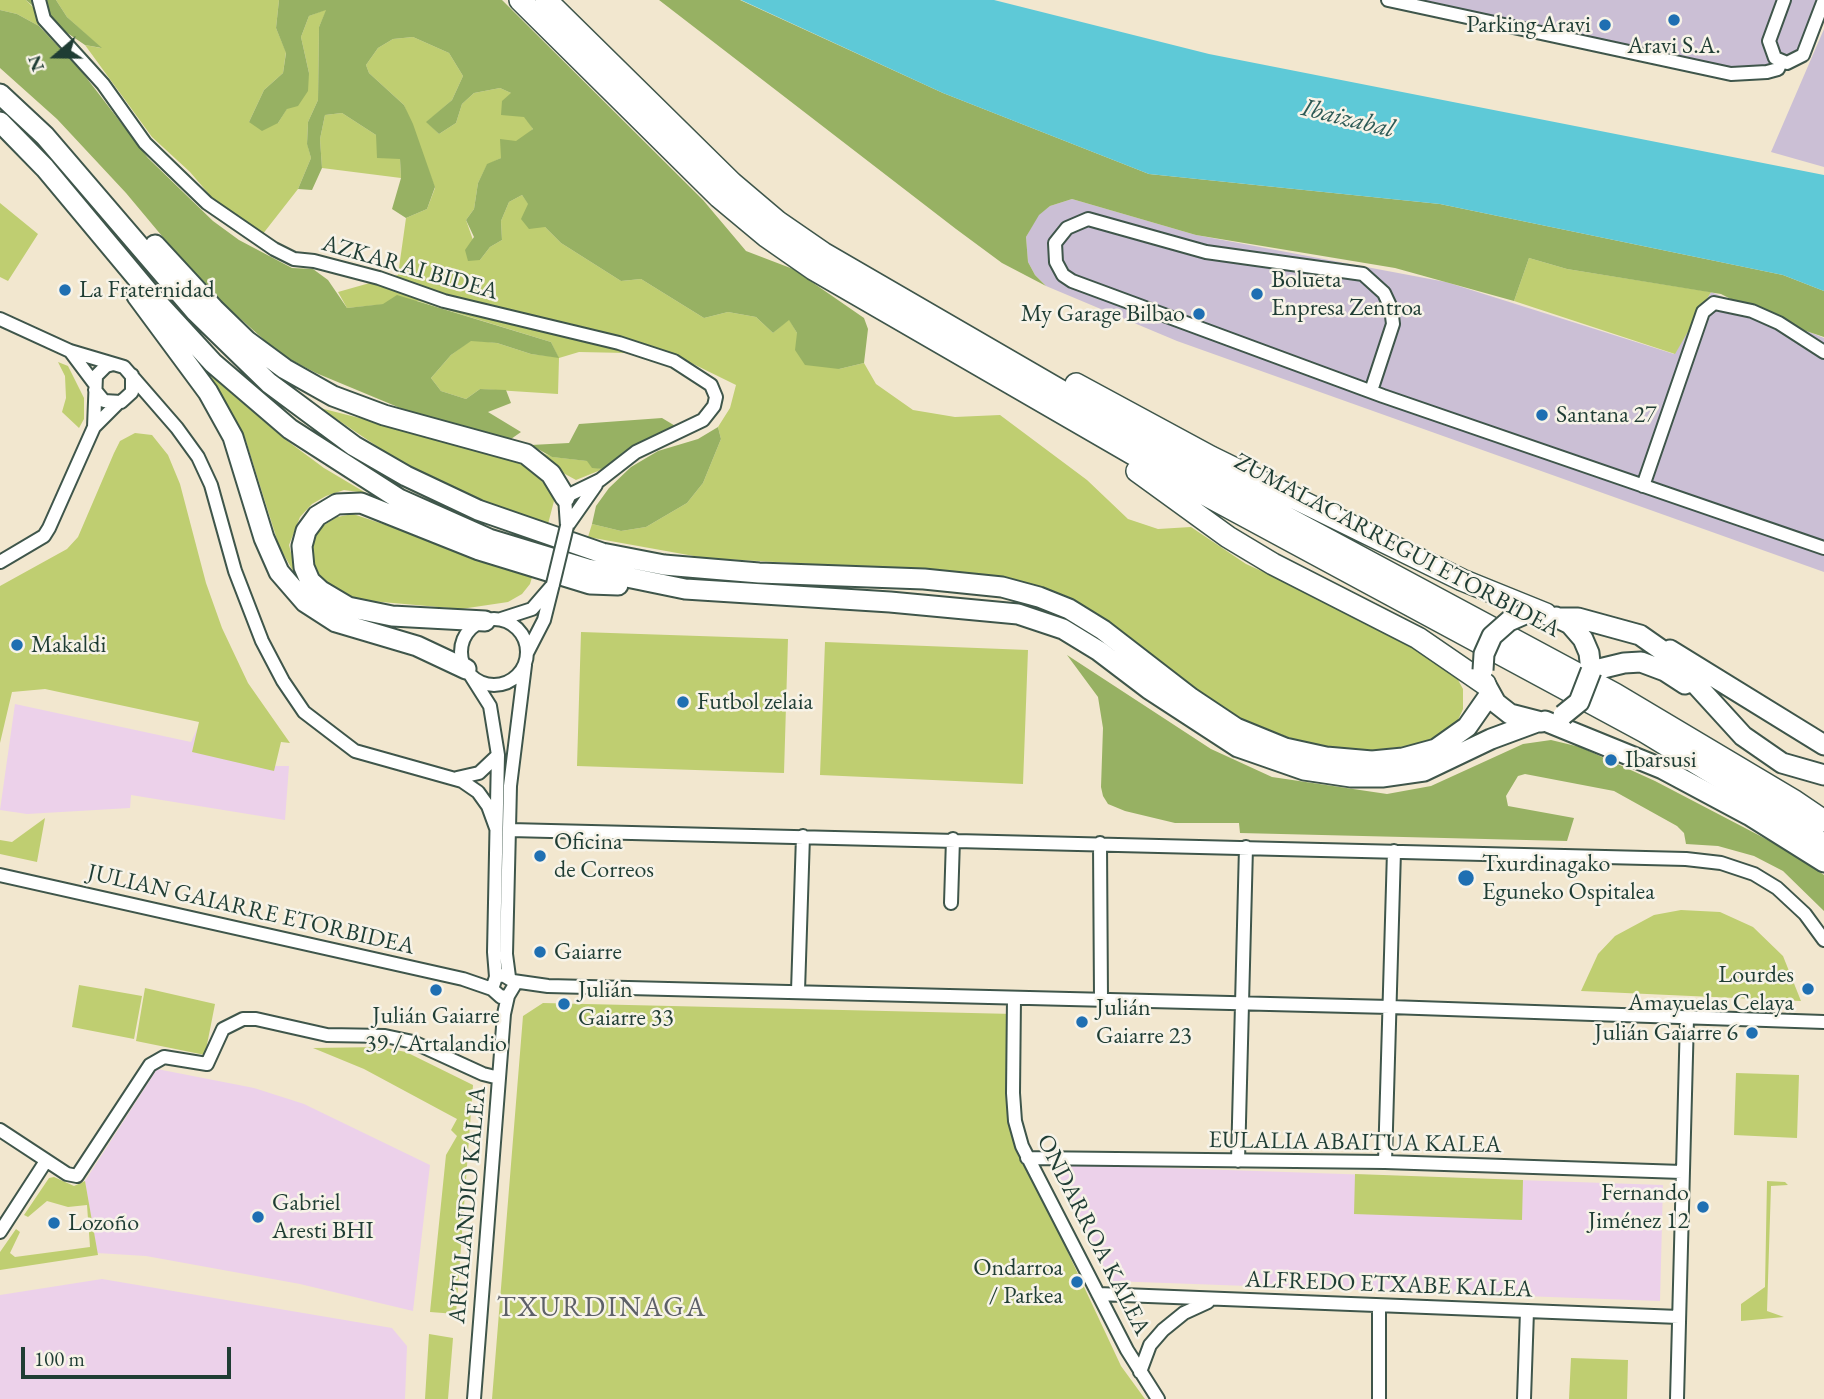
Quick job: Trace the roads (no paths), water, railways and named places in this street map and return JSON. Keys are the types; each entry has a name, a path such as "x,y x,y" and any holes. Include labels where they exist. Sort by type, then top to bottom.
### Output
{"highway":[{"path":"520,0 739,215 813,269 938,332 986,335 1211,457 1462,580 1543,615"},
{"path":"547,0 751,200 938,332 972,375 1144,475 1240,544 1273,564 1418,638 1486,683"},
{"name":"ZUMALACARREGUI ETORBIDEA","path":"938,332 1115,444 1521,653 1768,806 1824,845"},
{"name":"ZUMALACARREGUI ETORBIDEA","path":"938,332 1187,464 1521,653 1793,800 1824,821"}],"main road":[{"path":"0,94 45,135 196,312 241,358 300,408 355,446 406,476 478,510 564,542 628,559 725,571 924,579 1002,587 1039,597 1069,609 1103,630 1191,698 1236,728 1285,748 1326,757 1372,761 1403,758 1436,749 1467,727 1486,683 1484,654 1492,636 1509,621 1543,615 1591,621 1640,635 1688,659 1824,744"},
{"path":"0,122 45,168 213,363 290,429 399,499 489,539 588,569 685,589"},
{"path":"17,139 208,392 233,437 264,538 279,572 305,603 336,622 417,646 469,673"},
{"path":"116,219 154,244 247,341 285,369 333,396 384,415 526,454 551,474 565,496"},
{"path":"492,620 392,616 348,607 321,591 310,580 304,567 302,546 306,531 317,516 337,504 361,503 480,550 590,584 822,598 1018,614 1063,629 1238,747 1304,770 1361,777 1424,771 1491,739 1548,719 1579,702 1591,671 1589,653 1583,639 1543,615"},
{"path":"1640,635 1670,656 1743,736 1764,752 1801,770 1824,775"},
{"path":"1591,671 1623,663 1641,663 1665,671 1704,696"},
{"path":"1486,683 1510,714 1548,719 1663,769 1749,815 1824,862"}],"street":[{"name":"AZKARAI BIDEA","path":"39,0 44,19 103,84 145,143 207,203 274,248 294,259 314,261 379,278 444,301 620,343 674,361 711,384 716,397 710,414 636,452 600,480"},
{"path":"1388,0 1426,4 1731,74 1767,72 1778,69 1781,62"},
{"path":"1784,0 1769,41 1771,53 1781,62 1794,62 1803,55 1824,0"},
{"path":"1371,391 1393,324 1391,308 1384,293 1363,274 1206,252 1088,219 1067,228 1055,243 1056,262 1063,275 1072,281 1371,391 1824,548"},
{"path":"1643,486 1703,312 1714,303 1752,311 1779,323 1824,352"},
{"path":"1,322 70,351 124,367 132,375 198,457 211,485 224,536 257,629 283,681 304,712 355,751 459,779 478,792 488,806 496,828"},
{"path":"70,351 104,401 154,404"},
{"path":"94,427 94,386 100,370 113,364"},
{"path":"0,562 44,536 94,427 132,392 132,375"},
{"path":"553,584 532,609 492,620 468,632 461,650 469,673 490,685 501,685 519,674 544,621 553,584 567,526 565,496 600,480"},
{"path":"567,526 600,480"},
{"path":"492,620 516,628 526,644 526,659"},
{"name":"ARTALANDIO KALEA","path":"502,985 506,954 513,743 526,659"},
{"name":"ARTALANDIO KALEA","path":"469,673 490,706 498,755 496,828 504,1014 474,1399"},
{"path":"459,779 478,773 498,755"},
{"path":"510,830 1686,859 1721,863 1754,874 1777,888 1805,914 1824,940"},
{"path":"798,991 803,836"},
{"path":"951,903 953,839"},
{"path":"1100,843 1101,999"},
{"path":"1238,1161 1246,847"},
{"path":"1385,1162 1394,851"},
{"name":"JULIAN GAIARRE ETORBIDEA","path":"0,875 463,979 502,985 1390,1007 1824,1022"},
{"name":"ONDARROA KALEA","path":"1014,998 1015,1121 1027,1158 1140,1372 1158,1399"},
{"path":"0,1130 67,1174 76,1176 150,1065 164,1057 207,1064 223,1029 243,1019 256,1018 327,1035 385,1036 413,1042 483,1074 499,1078"},
{"path":"1677,1399 1687,1018"},
{"name":"EULALIA ABAITUA KALEA","path":"1027,1158 1385,1162 1682,1172"},
{"path":"0,1232 46,1161"},
{"name":"ALFREDO ETXABE KALEA","path":"1098,1294 1679,1317"},
{"path":"1140,1372 1150,1345 1163,1330 1184,1313 1211,1300"},
{"path":"1379,1399 1380,1306"},
{"path":"1524,1399 1527,1311"}],"water":[{"name":"Ibaizabal","path":"741,0 994,0 1209,54 1824,175 1824,291 1783,275 1440,204 1149,174 943,93"}],"place":[{"name":"Aravi S.A.","path":"1674,20"},
{"name":"Parking Aravi","path":"1605,25"},
{"name":"La Fraternidad","path":"65,290"},
{"name":"Bolueta Enpresa Zentroa","path":"1257,294"},
{"name":"My Garage Bilbao","path":"1199,314"},
{"name":"Santana 27","path":"1542,415"},
{"name":"Makaldi","path":"17,645"},
{"name":"Futbol zelaia","path":"683,702"},
{"name":"Ibarsusi","path":"1611,760"},
{"name":"Oficina de Correos","path":"540,856"},
{"name":"Txurdinagako Eguneko Ospitalea","path":"1466,878"},
{"name":"Gaiarre","path":"540,952"},
{"name":"Lourdes Amayuelas Celaya","path":"1808,989"},
{"name":"Julián Gaiarre 39 / Artalandio","path":"436,990"},
{"name":"Julián Gaiarre 33","path":"564,1004"},
{"name":"Julián Gaiarre 23","path":"1082,1022"},
{"name":"Julián Gaiarre 6","path":"1752,1033"},
{"name":"Fernando Jiménez 12","path":"1703,1207"},
{"name":"Gabriel Aresti BHI","path":"258,1217"},
{"name":"Lozoño","path":"54,1223"},
{"name":"Ondarroa / Parkea","path":"1077,1282"}],"district":[{"name":"TXURDINAGA","path":"602,1308"}]}
